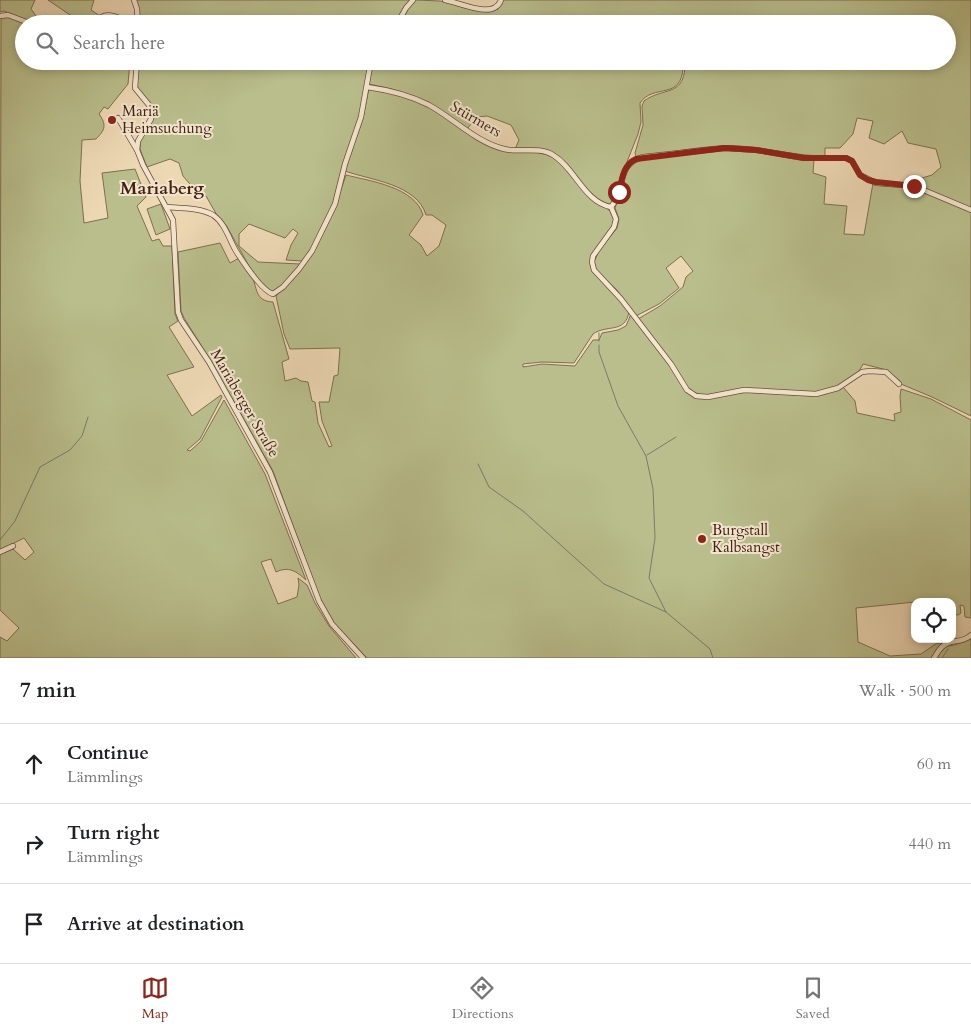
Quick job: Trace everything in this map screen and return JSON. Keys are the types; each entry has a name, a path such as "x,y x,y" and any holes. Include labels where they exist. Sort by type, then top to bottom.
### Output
{"street":[{"path":"134,0 137,15"},
{"path":"402,15 413,0"},
{"path":"446,0 488,11 494,9 500,0"},
{"path":"0,16 8,15 15,18"},
{"path":"136,70 135,88 149,105 152,113 151,119 138,141 137,150"},
{"path":"167,207 212,214 218,220 236,250 263,288 273,294 283,287 299,269 322,233 335,204 345,164 361,117 370,70"},
{"name":"Stürmers","path":"367,86 391,90 428,105 483,140 505,150 550,153 561,161 591,196 604,206 611,207"},
{"name":"Mariaberger Straße","path":"118,118 137,150 143,165 173,220 178,312 181,320 209,362 270,472 319,601 332,624 363,658"},
{"path":"899,384 886,372 870,371 862,372 838,388 816,394 744,390 708,397 696,396 687,390 671,364 615,292 594,270 593,256 614,227 616,219 611,207 616,201 626,166 630,162 643,158 725,148 756,150 811,158 846,158 852,161 860,175 868,180 914,186 971,210"},
{"path":"0,552 13,546"},
{"path":"934,658 940,648 947,643 963,640 971,635"}],"green space":[{"path":"0,0 35,0 31,9 35,15 15,16 4,11 0,12"},
{"path":"48,0 94,0 91,10 98,15 70,15"},
{"path":"136,0 410,0 401,15 138,15"},
{"path":"416,0 440,1 488,12 498,9 503,0 971,0 971,208 909,182 932,175 941,167 936,149 908,143 902,131 884,144 869,138 873,121 857,118 853,134 840,148 825,148 825,156 740,146 701,148 636,157 635,153 643,125 642,106 644,101 676,87 680,83 684,70 956,70 956,15 405,15 411,3"},
{"path":"1,17 8,17 15,19 15,70 129,70 128,84 108,109 104,107 99,114 104,124 101,133 96,139 82,140 80,181 84,223 108,218 102,173 135,169 146,197 137,206 152,241 159,239 163,246 172,246 175,314 178,321 169,327 194,367 167,375 192,416 221,395 222,397 200,439 187,450 190,451 201,441 224,400 265,474 306,580 292,570 285,569 276,572 271,559 261,562 278,604 297,597 298,578 307,585 329,626 356,658 0,658 0,637 7,641 19,628 0,610 0,554 13,549 25,560 34,552 24,538 0,550"},
{"path":"138,70 368,70 359,117 333,203 311,250 302,261 286,260 291,245 298,233 293,229 285,238 249,224 239,234 239,246 258,262 300,264 282,286 273,292 264,287 249,266 226,225 218,217 206,196 196,191 183,176 179,163 170,159 147,167 140,149 140,142 154,113 137,85"},
{"path":"371,70 682,70 678,84 646,97 640,103 641,122 638,134 623,172 615,200 610,206 604,205 588,191 556,155 515,149 519,140 511,125 487,116 477,117 467,129 411,96 392,89 369,84"},
{"path":"369,88 398,94 428,106 494,147 549,154 560,162 579,186 613,213 615,219 613,226 596,249 593,270 629,312 627,319 620,326 593,334 574,363 542,362 523,364 523,367 542,364 575,366 593,340 599,340 602,333 618,330 626,326 631,314 670,364 686,390 695,397 708,398 745,392 816,396 843,387 855,401 857,413 895,421 894,414 901,412 901,389 931,399 971,420 971,618 965,617 964,606 960,605 961,613 956,615 956,598 911,598 911,602 856,608 858,642 890,656 921,654 937,643 943,644 941,646 949,646 971,638 971,658 367,658 334,623 321,602 273,471 211,361 184,318 181,311 178,252 220,243 230,263 239,258 251,274 260,296 267,301 273,302 289,359 282,362 285,381 296,378 308,382 312,401 315,402 318,423 329,447 332,446 322,421 319,402 329,402 334,376 338,375 340,348 290,349 284,334 276,296 300,270 315,248 332,212 346,175 391,187 411,198 418,205 423,215 409,235 421,245 427,256 439,246 446,225 432,215 426,215 421,205 413,196 403,190 345,171 363,118"},
{"path":"716,149 740,149 814,160 813,173 826,177 824,204 847,206 844,234 864,235 873,183 913,187 971,212 971,416 901,384 887,370 863,364 856,375 844,383 830,390 816,393 763,390 714,396 695,393 688,389 638,319 660,306 683,287 686,277 693,271 681,256 666,268 679,288 659,304 636,316 617,290 596,269 594,262 599,251 617,228 619,219 615,208 626,173 632,164 643,159"},
{"path":"161,204 170,229 156,235 147,209"}],"waterway":[{"path":"599,333 599,341"},
{"path":"599,345 599,352 618,406 646,456 653,489 655,538 649,578 666,612 710,649 713,658"},
{"path":"0,540 15,521 40,467 70,450 82,436 88,417"},
{"path":"647,455 676,437"},
{"path":"478,464 489,487 523,511 604,584 666,612"},
{"path":"942,658 948,649"}],"place":[{"name":"Mariä Heimsuchung","path":"112,120"},
{"name":"Burgstall Kalbsangst","path":"702,539"}],"district":[{"name":"Mariaberg","path":"162,188"}],"route":[{"path":"619,192 626,166 636,159 716,148 740,148 804,158 846,158 852,161 860,175 868,180 887,184 914,186"}]}
